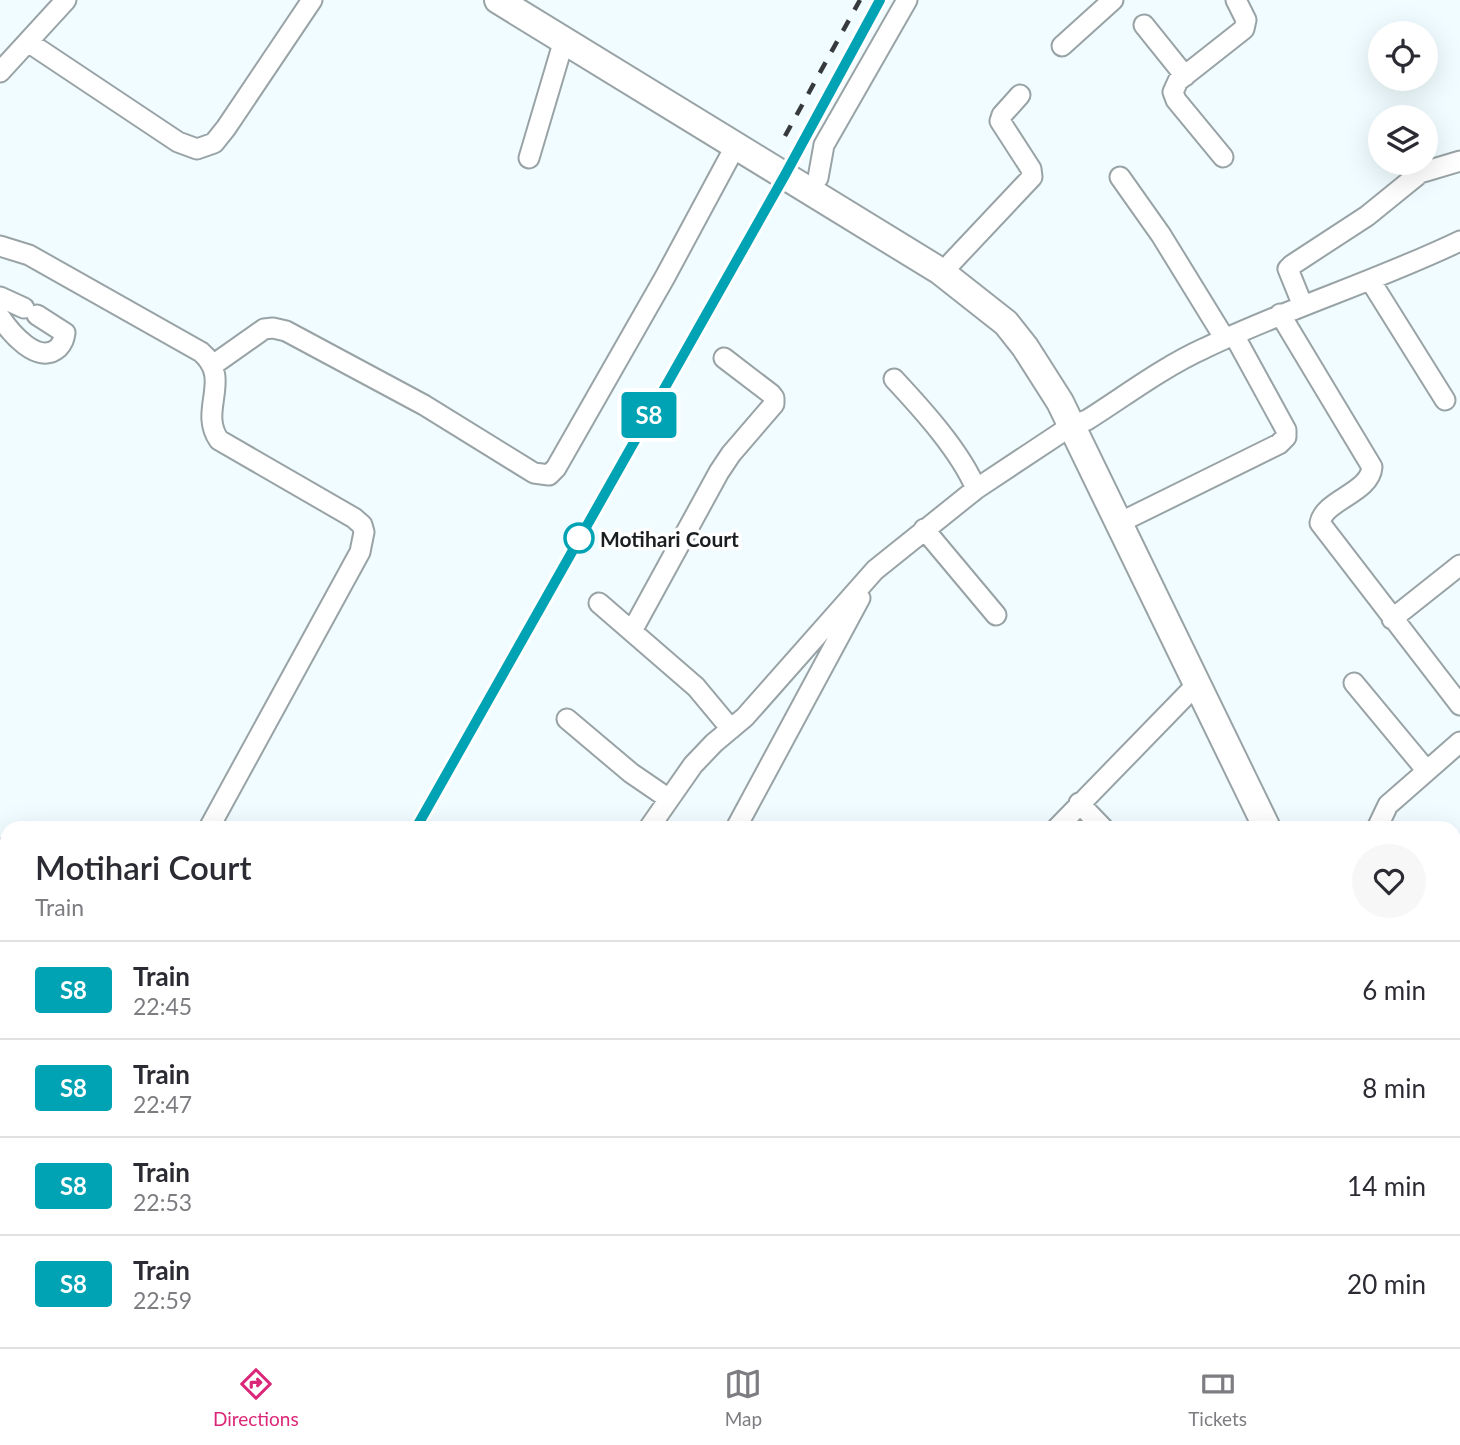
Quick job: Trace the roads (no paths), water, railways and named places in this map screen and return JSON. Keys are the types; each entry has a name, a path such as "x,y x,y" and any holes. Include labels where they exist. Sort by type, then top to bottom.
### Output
{"main road":[{"path":"498,0 940,271 1006,323 1025,347 1060,402 1079,423 1131,517 1280,821"},
{"path":"529,0 951,263 1003,302 1020,320 1064,379 1079,423 1197,684 1265,821"}],"street":[{"path":"0,56 51,0"},
{"path":"0,72 66,0"},
{"path":"28,42 178,142 197,149 214,143 226,128 312,0"},
{"path":"818,178 824,145 907,0"},
{"path":"1062,46 1113,0"},
{"path":"1223,157 1173,92 1176,84 1185,76 1244,29 1246,20 1236,0"},
{"path":"1144,25 1185,76"},
{"path":"528,158 564,40"},
{"path":"951,263 1032,177 1031,169 1000,121 1020,95"},
{"path":"214,365 264,329 286,331 424,405 534,472 549,475 556,468 646,311 736,145"},
{"path":"1303,306 1289,275 1288,269 1292,265 1360,222 1420,173 1460,161"},
{"path":"1120,177 1229,337 1286,430 1286,437 1279,444 1131,517"},
{"path":"654,821 703,752 745,717 875,570 976,489 1201,349 1280,314 1410,265 1460,241"},
{"path":"0,246 29,255 201,352 214,365 216,373 211,424 219,440 341,509 362,525 364,533 360,552 213,821"},
{"path":"1370,280 1445,400"},
{"path":"0,297 65,333 64,340 57,349 46,354 38,352 23,343 6,327 0,317"},
{"path":"1280,314 1372,467 1371,475 1365,482 1324,514 1320,523 1460,705"},
{"path":"632,631 719,472 774,404 771,394 724,358"},
{"path":"894,379 922,409 970,475 976,489"},
{"path":"924,529 996,615"},
{"path":"1392,619 1460,565"},
{"path":"740,821 875,570"},
{"path":"599,603 696,687 731,729"},
{"path":"1354,683 1427,771"},
{"path":"1062,821 1197,684"},
{"path":"568,719 641,781 668,799"},
{"path":"1380,821 1385,808 1460,742"},
{"path":"1079,803 1096,821"}],"railway":[{"path":"785,136 860,0"},
{"path":"420,821 785,175 880,0"}],"train":[{"name":"S8","path":"420,821 785,175 880,0"}],"place":[{"name":"Motihari Court","path":"579,538"}]}
